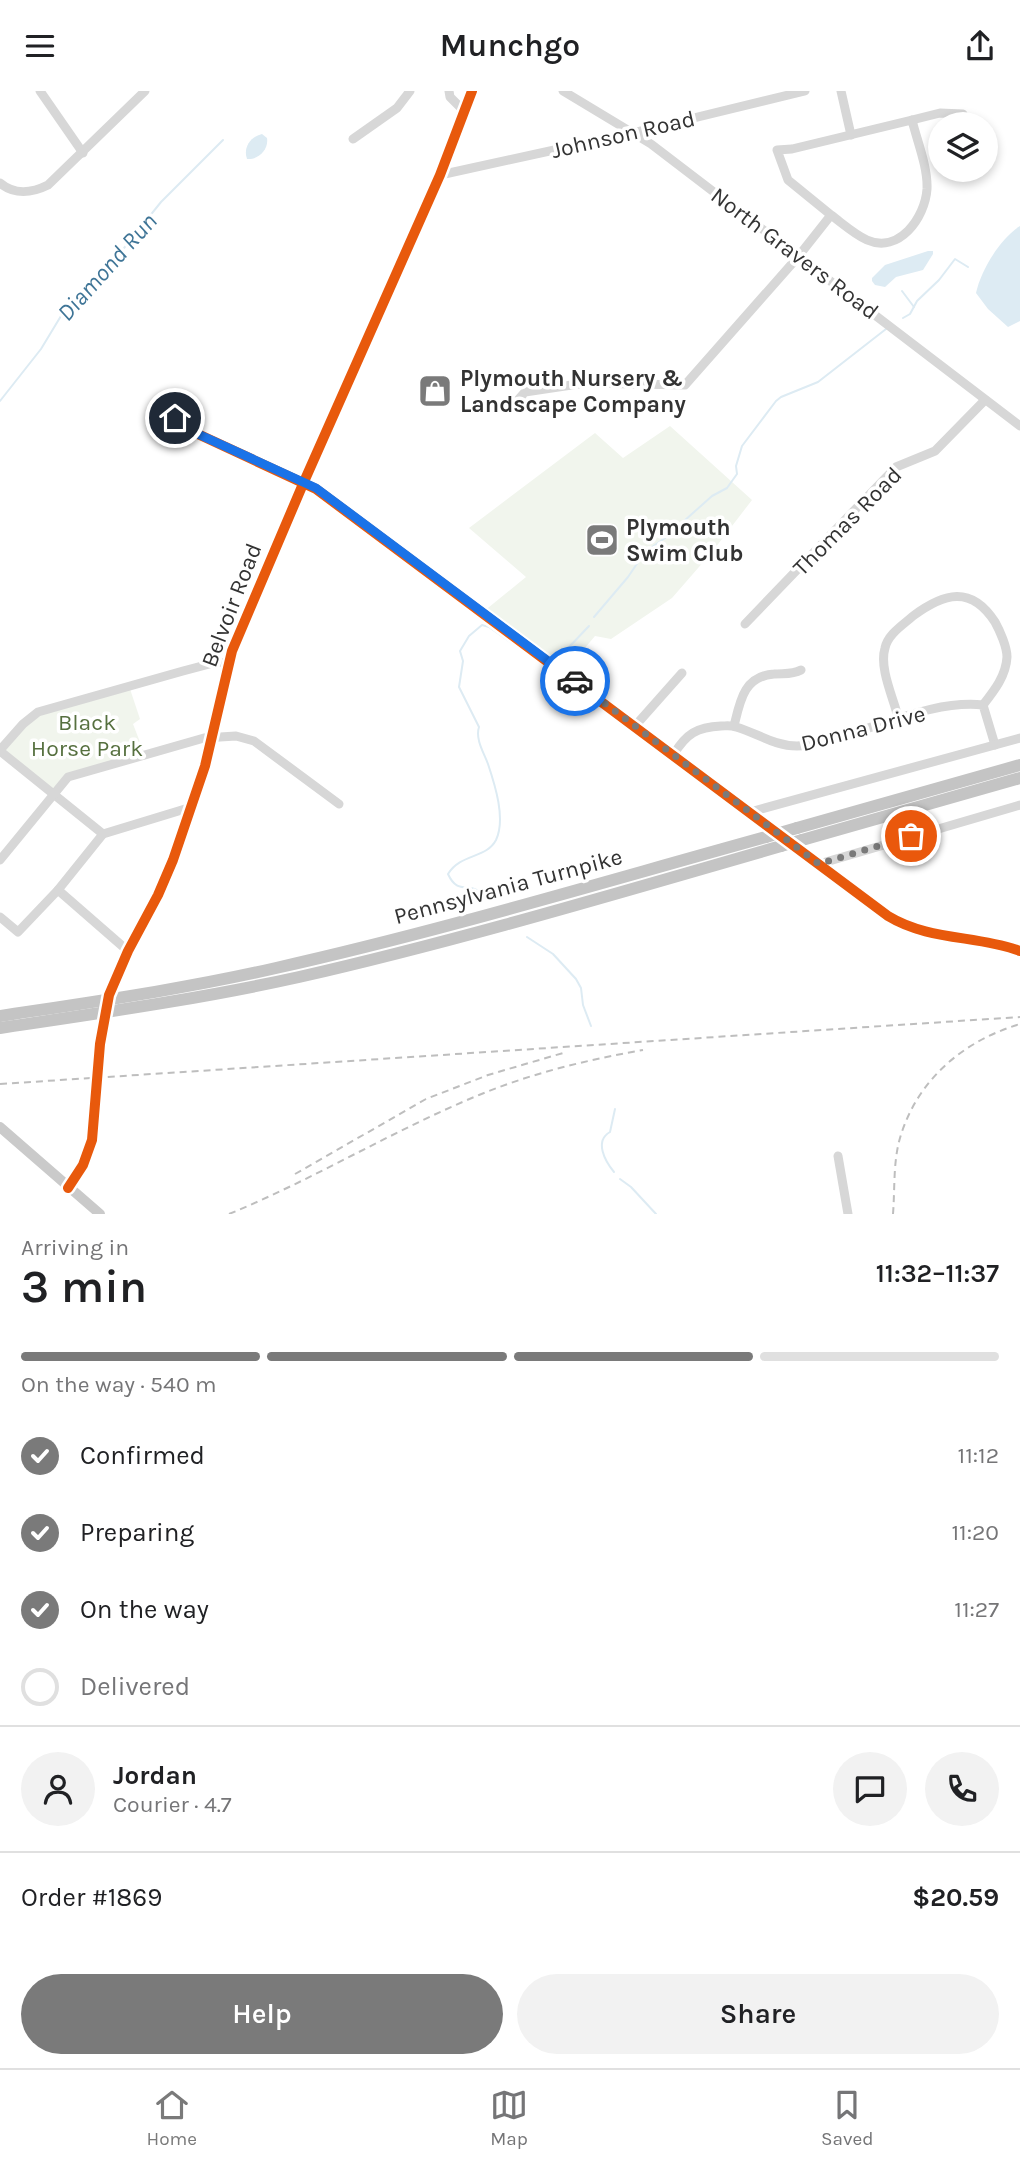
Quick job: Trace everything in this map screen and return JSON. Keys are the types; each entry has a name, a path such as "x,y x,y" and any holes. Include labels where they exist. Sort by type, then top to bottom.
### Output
{"highway":[{"name":"Pennsylvania Turnpike","path":"0,1028 142,1007 300,977 527,919 781,846 800,834 1020,765"},
{"name":"Pennsylvania Turnpike","path":"0,1016 181,988 289,965 413,934 766,837 800,834 1020,778"}],"main road":[{"path":"0,1126 100,1214"}],"street":[{"path":"40,91 83,153"},
{"path":"0,183 12,190 27,192 40,189 55,180 145,91"},
{"path":"353,139 397,108 410,91"},
{"path":"449,91 450,97 464,111"},
{"name":"Belvoir Road","path":"68,1188 90,1148 102,1029 113,985 161,887 190,811 212,737 228,663 303,484 440,175 472,91"},
{"name":"North Gravers Road","path":"563,91 651,143 797,258 830,282 836,283 1020,426"},
{"name":"Johnson Road","path":"440,175 805,91"},
{"path":"841,91 851,135"},
{"path":"912,120 927,188 923,211 912,228 897,240 885,243 869,241 788,180 777,150 792,149 928,116"},
{"path":"518,400 525,392 585,383 685,385 797,258 831,215"},
{"name":"Thomas Road","path":"745,624 896,467 936,451 985,400"},
{"path":"175,418 187,429 316,488 674,754 865,900 900,923 920,932 1020,951"},
{"path":"898,717 884,660 889,638 929,604 957,596 973,599 986,608 999,629 1007,657 1000,681 984,705 995,745"},
{"path":"103,834 0,751 23,724 38,712 183,671 228,663"},
{"path":"734,726 741,696 752,681 766,674 794,674 802,670"},
{"path":"635,726 682,673"},
{"name":"Donna Drive","path":"674,754 692,732 705,727 734,726 780,745 799,746 880,726 898,717 969,704 984,705"},
{"path":"0,860 68,777 212,737 236,737 262,745 339,804"},
{"path":"750,813 1020,738"},
{"path":"819,864 1020,805"},
{"path":"0,917 18,932 58,890 103,834 185,809 190,811"},
{"path":"58,890 128,950"},
{"path":"838,1156 848,1214"}],"green space":[{"name":"Plymouth Swim Club","path":"670,426 752,500 672,598 611,639 595,636 564,673 483,612 526,577 469,528 595,433 623,458"},
{"name":"Black Horse Park","path":"129,686 140,719 133,724 145,755 68,777 54,795 0,751 38,712"}],"shaded area":[{"path":"262,134 267,138 264,150 255,158 247,159 248,143"},
{"path":"1020,226 1020,321 1008,327 988,309 976,293 992,256"},
{"path":"933,251 933,254 923,270 896,277 885,287 875,285 872,281 885,265"}],"waterway":[{"name":"Diamond Run","path":"0,401 41,349 67,306 116,258 161,202 223,140"},
{"path":"903,318 910,314 917,301 939,280 955,259 968,267"},
{"path":"902,291 914,307"},
{"path":"594,617 645,552 712,496 727,488 737,474 736,466 742,446 776,401 818,382 886,329"},
{"path":"483,894 473,888 456,885 448,874 453,867 492,846 499,832 500,822 496,792 479,741 479,727 459,687 463,661 460,651 469,636 482,625 489,627 549,669"},
{"path":"559,664 570,646 589,626"},
{"path":"527,937 553,954 576,979 591,1026"},
{"path":"614,1172 607,1162 602,1146 605,1136 610,1132 615,1109"},
{"path":"620,1179 656,1214"}],"railway":[{"path":"0,1084 1020,1017"},
{"path":"893,1214 898,1147 918,1098 930,1081 961,1052 999,1031 1020,1024"},
{"path":"229,1214 479,1095 560,1068 643,1050"},
{"path":"295,1174 426,1099 488,1075 563,1053"}],"cycle path":[{"path":"68,1188 83,1165 92,1140 100,1044 109,995 173,860 205,766 232,651 440,175 472,91"},
{"path":"175,418 187,429 316,489 888,916 920,930 1020,951"}],"way so far":[{"path":"575,681 819,864 911,836"}],"place":[{"name":"Plymouth Nursery & Landscape Company","path":"435,391"},
{"name":"Plymouth Swim Club","path":"602,540"}],"route":[{"path":"175,418 187,429 316,488 575,681"}]}
